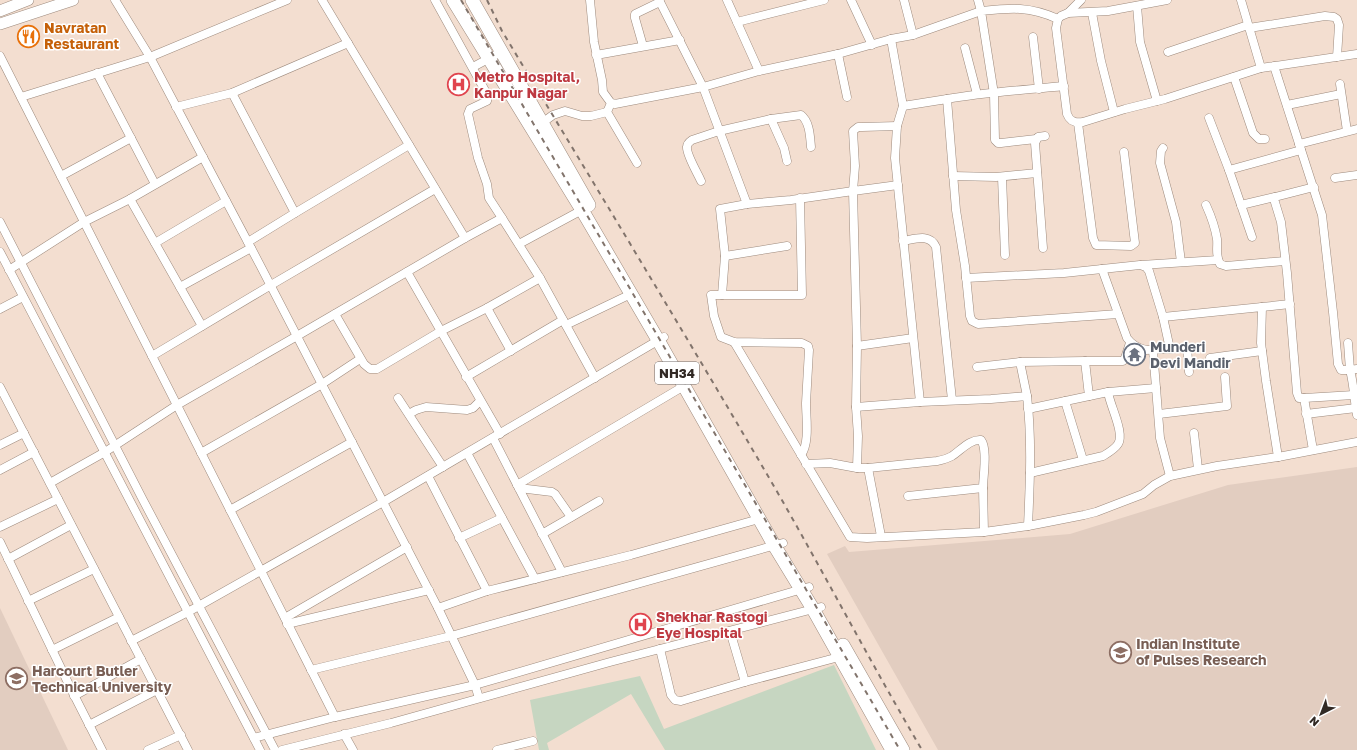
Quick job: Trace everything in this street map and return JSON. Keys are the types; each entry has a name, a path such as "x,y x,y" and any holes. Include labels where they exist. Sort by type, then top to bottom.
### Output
{"highway":[{"name":"NH34","path":"453,0 582,210 631,294 661,338 684,386 759,519 779,544"},
{"name":"NH34","path":"472,0 661,338 779,544 903,750"},
{"name":"NH34","path":"817,608 839,657 892,750"}],"main road":[{"path":"0,11 28,0"},
{"path":"0,24 73,0"}],"street":[{"path":"115,0 150,58 250,245 429,590 475,685 479,698"},
{"path":"21,96 150,58 287,0"},
{"path":"322,0 465,238"},
{"path":"435,0 487,92 487,101 470,109 468,114 478,158 487,184 489,198 540,278 595,378"},
{"path":"590,0 596,55 603,92 611,103 616,104 703,86 759,71 838,54 890,39 913,35 981,11 1014,8 1026,9 1045,13 1058,19"},
{"path":"727,0 759,71"},
{"path":"737,22 798,3 824,0"},
{"path":"851,0 872,45"},
{"path":"904,0 913,35"},
{"path":"978,0 994,94 996,142 1001,143 1036,139 1040,136 1045,136"},
{"path":"1068,13 1080,0"},
{"path":"1163,0 1137,6 1092,13 1068,13 1058,19 1056,28 1068,117 1072,121 1078,123 1165,99 1261,68 1357,54"},
{"path":"1241,0 1261,68"},
{"path":"643,46 635,14 660,1 703,86 747,204"},
{"path":"1137,6 1140,42 1157,101"},
{"path":"1092,13 1101,61 1114,112"},
{"path":"1168,52 1248,27 1325,16 1334,17 1337,19 1339,25 1336,57"},
{"path":"1033,37 1039,88"},
{"path":"890,39 903,106 897,126 895,158 920,402"},
{"path":"596,55 680,40"},
{"path":"176,107 232,93 348,43"},
{"path":"965,48 977,94"},
{"path":"473,67 501,52"},
{"path":"838,54 847,97"},
{"path":"0,56 335,717"},
{"path":"1274,66 1324,222 1338,366 1344,370 1354,369"},
{"path":"97,73 155,184"},
{"path":"1234,77 1253,133 1259,139 1265,139"},
{"path":"1340,84 1347,131"},
{"path":"903,106 977,94 994,94 1064,86"},
{"path":"232,93 295,213"},
{"path":"1287,105 1341,94"},
{"path":"947,99 956,210 970,316 972,321 975,323 1118,314"},
{"path":"607,112 611,103"},
{"path":"542,123 553,115 566,111 582,116 591,116 607,112"},
{"path":"607,112 637,163"},
{"path":"701,181 687,150 687,145 692,140 719,131 771,119 801,115 805,118 807,123 812,148"},
{"path":"1209,118 1242,205 1252,238"},
{"path":"771,119 784,148 786,161"},
{"path":"1078,123 1093,238 1096,245 1131,246 1135,243 1124,152"},
{"path":"857,468 857,346 853,191 855,166 853,131 858,127 897,126"},
{"path":"1229,170 1357,129"},
{"path":"61,176 131,138"},
{"path":"1036,139 1035,143 1043,248"},
{"path":"180,287 250,245 295,213 409,145"},
{"path":"1163,148 1161,151 1160,163 1176,222 1181,262"},
{"path":"9,270 84,222 130,199 203,157"},
{"path":"953,176 1002,177 1037,173"},
{"path":"1335,178 1357,175"},
{"path":"1002,177 1005,255"},
{"path":"722,295 725,256 720,209 747,204 898,185"},
{"path":"1242,205 1314,187"},
{"path":"152,356 435,189"},
{"path":"1275,197 1275,204 1281,222 1290,304 1297,393 1299,398 1356,405"},
{"path":"800,198 802,295 711,296 714,316 721,337 734,342 802,343 808,346 806,437 804,450 801,455"},
{"path":"130,199 202,326"},
{"path":"155,243 226,201"},
{"path":"1206,205 1216,232 1218,260 1220,264 1226,266 1285,261"},
{"path":"519,244 582,210"},
{"path":"50,483 105,452 177,405 502,218"},
{"path":"0,222 275,750"},
{"path":"903,241 926,238 933,242 936,247 952,400"},
{"path":"725,256 787,246"},
{"path":"0,252 260,750"},
{"path":"966,278 1064,273 1140,265 1218,260"},
{"path":"1140,265 1146,267 1149,271 1163,317 1170,349"},
{"path":"1102,269 1130,343 1141,349 1153,350 1187,348 1189,372"},
{"path":"406,272 480,401 518,486 562,572"},
{"path":"335,314 360,359 370,368 377,369 441,331 487,308 540,278"},
{"path":"466,376 565,322 631,294"},
{"path":"0,309 23,296"},
{"path":"1163,317 1290,304"},
{"path":"1262,307 1262,351 1278,456"},
{"path":"487,308 511,351"},
{"path":"131,640 199,606 383,502 661,338"},
{"path":"857,346 913,338"},
{"path":"734,342 850,536 867,538 881,536 924,536 984,532 1028,526 1096,512 1143,494 1154,485 1170,476 1198,469 1357,442"},
{"path":"978,366 1020,362 1123,361 1130,343"},
{"path":"1348,344 1354,369 1356,405"},
{"path":"1153,350 1160,438 1170,476"},
{"path":"1210,358 1262,351"},
{"path":"201,453 322,384 360,359"},
{"path":"1085,361 1089,396"},
{"path":"1020,362 1028,409 1030,473 1028,526"},
{"path":"1158,414 1227,406 1225,377"},
{"path":"518,486 684,386"},
{"path":"0,387 188,750"},
{"path":"1028,409 1108,392 1156,388"},
{"path":"1030,473 1103,456 1118,445 1120,431 1108,392"},
{"path":"856,407 1027,396"},
{"path":"398,398 443,467"},
{"path":"1304,398 1313,450"},
{"path":"409,414 426,407 467,410 473,408 480,401"},
{"path":"1065,401 1083,460"},
{"path":"1306,414 1356,405"},
{"path":"1194,432 1198,469"},
{"path":"0,444 24,433"},
{"path":"806,464 830,463 857,468 868,468 946,459 974,440 981,440 983,442 984,450 984,532"},
{"path":"230,510 352,442"},
{"path":"0,470 34,452"},
{"path":"467,453 535,579"},
{"path":"868,468 881,536"},
{"path":"428,476 487,591"},
{"path":"518,486 552,492 571,517"},
{"path":"908,496 983,488"},
{"path":"0,527 58,498"},
{"path":"542,534 598,501"},
{"path":"459,538 502,518"},
{"path":"438,608 487,591 632,555 759,519"},
{"path":"8,559 71,525"},
{"path":"0,542 74,696 102,750"},
{"path":"311,670 452,636 779,544"},
{"path":"286,621 407,547"},
{"path":"28,601 94,568"},
{"path":"254,738 335,717 475,685 805,588"},
{"path":"286,621 429,590"},
{"path":"282,750 391,723 660,649 817,608"},
{"path":"52,650 119,618"},
{"path":"730,631 745,682"},
{"path":"660,649 671,695 675,700 681,701 839,657"},
{"path":"74,696 141,660"},
{"path":"89,725 157,690"},
{"path":"344,734 353,750"},
{"path":"148,750 181,735"},
{"path":"497,750 516,748 533,741"}],"shaded area":[{"name":"Indian Institute of Pulses Research","path":"1357,467 1357,750 938,750 827,554 845,546 849,552 1070,534 1228,485"},
{"name":"Harcourt Butler Technical University","path":"0,608 68,750 0,750"}],"green space":[{"path":"834,665 876,750 665,750 631,694 547,743 549,750 539,750 530,700 640,676 664,729"}],"railway":[{"path":"461,0 900,750"},
{"path":"487,0 502,31 768,476 922,750"}],"place":[{"name":"Navratan Restaurant","path":"29,36"},
{"name":"Metro Hospital, Kanpur Nagar","path":"458,85"},
{"name":"Munderi Devi Mandir","path":"1135,355"},
{"name":"Shekhar Rastogi Eye Hospital","path":"640,625"},
{"name":"Indian Institute of Pulses Research","path":"1120,652"},
{"name":"Harcourt Butler Technical University","path":"17,679"}]}
